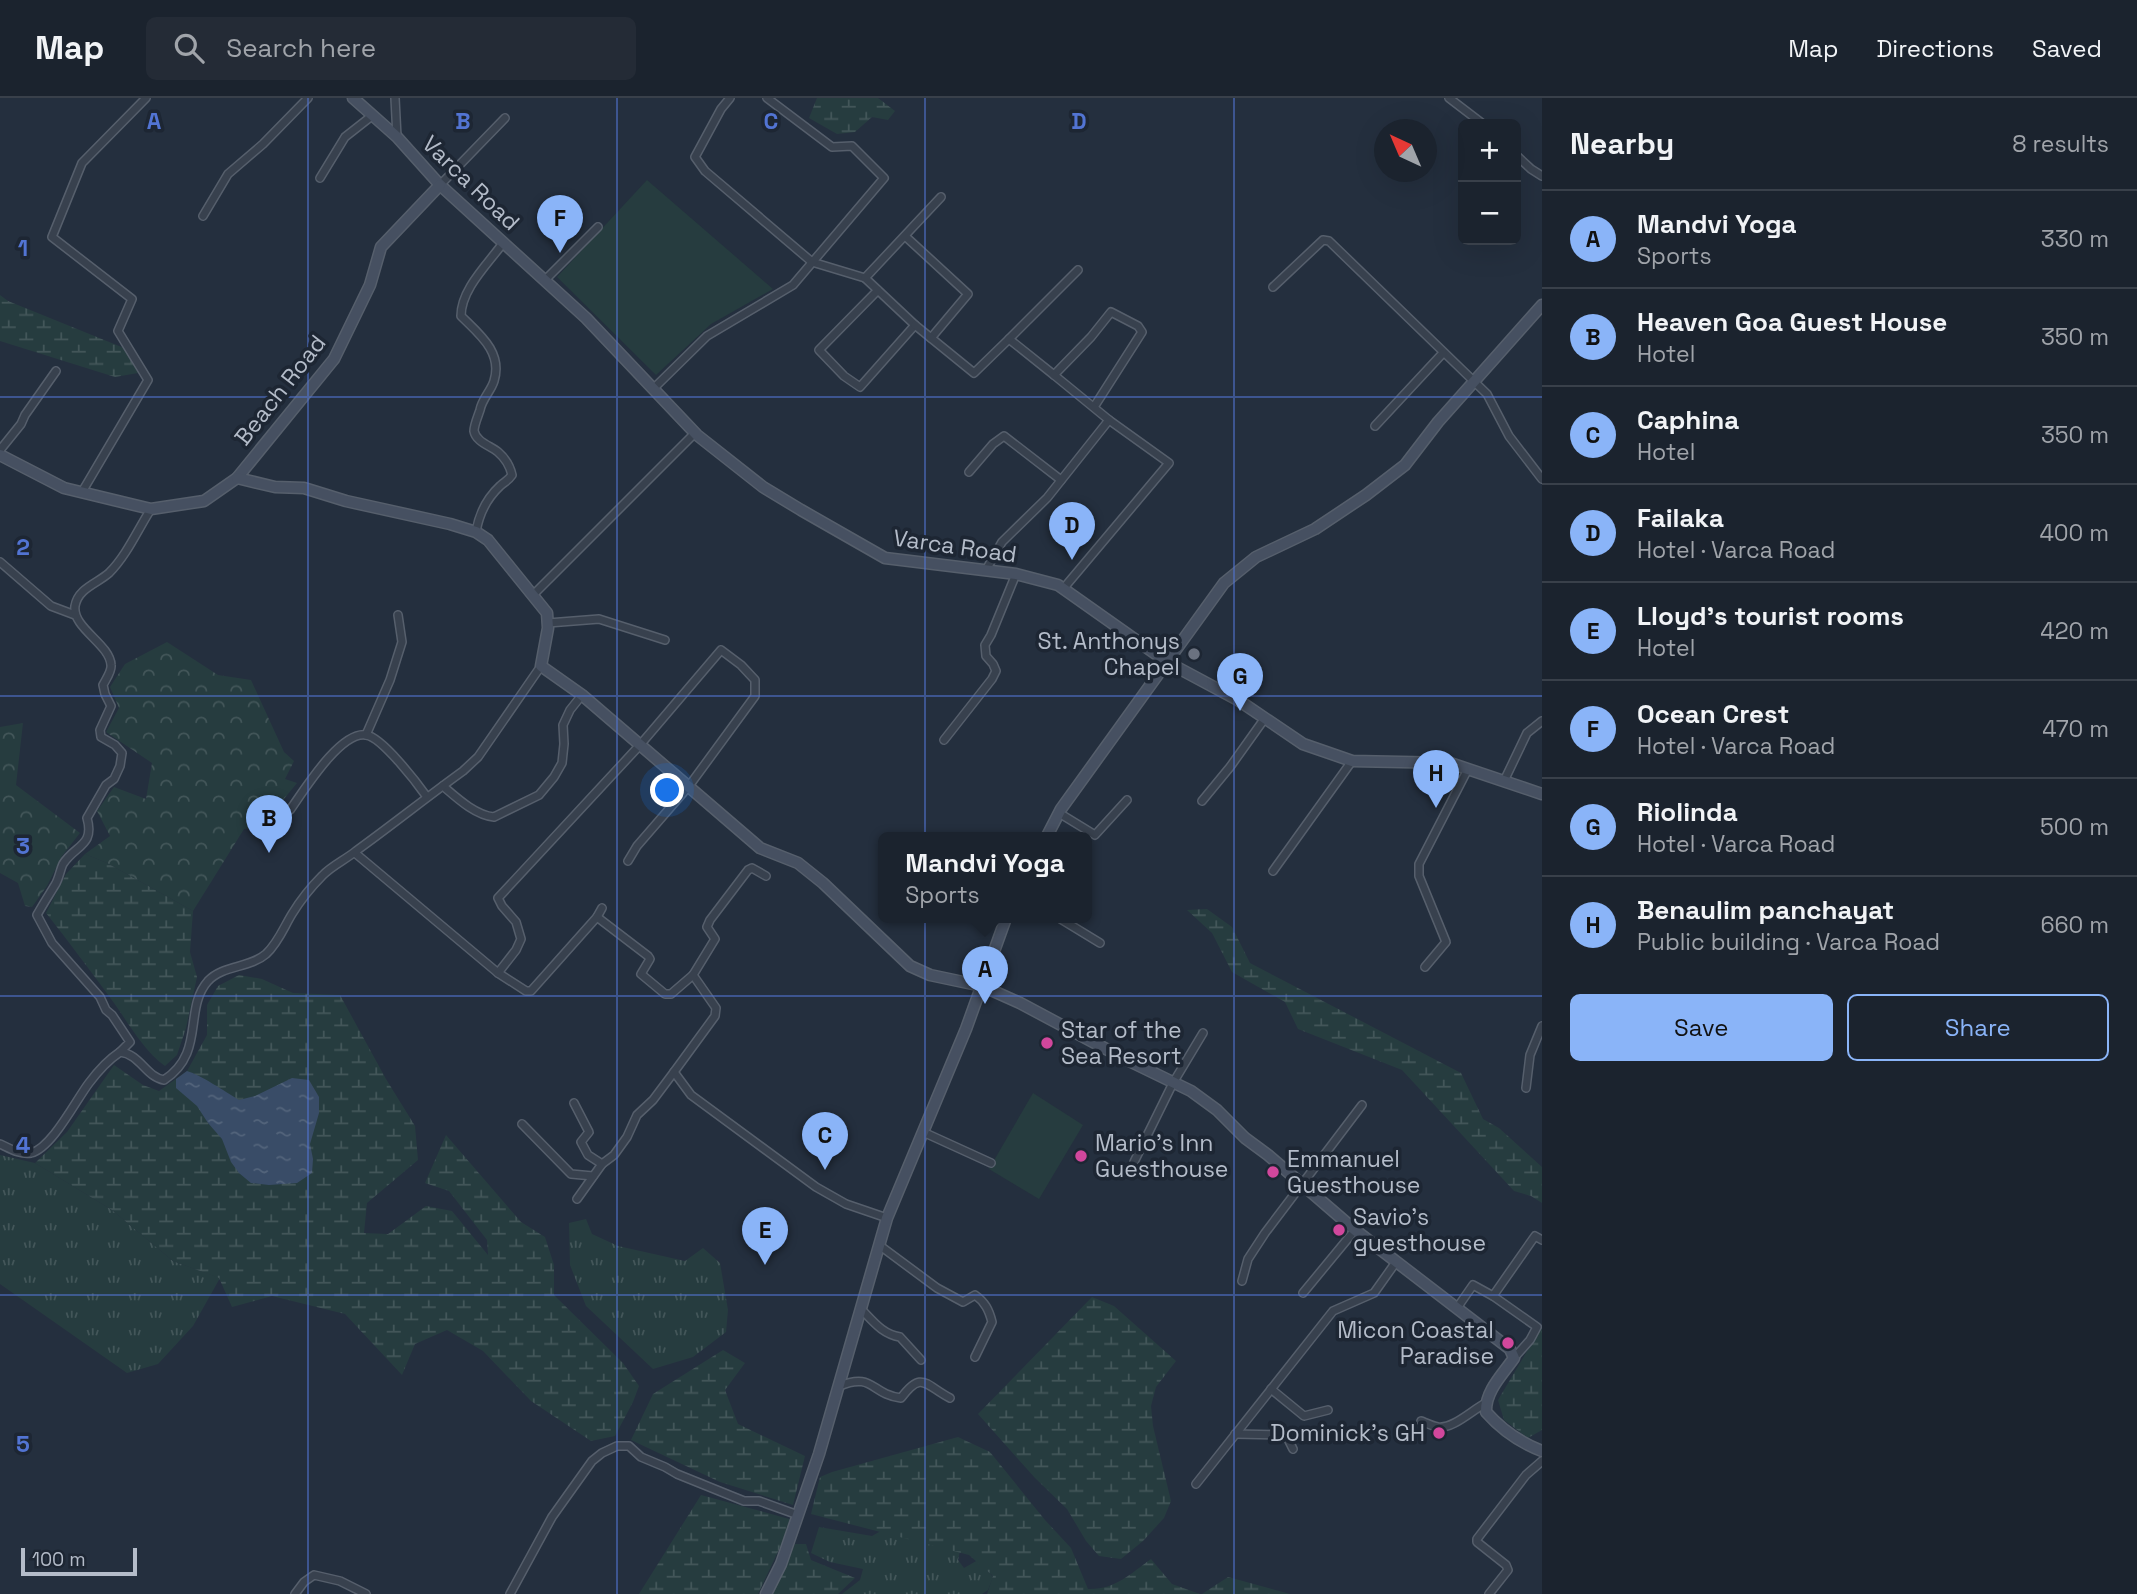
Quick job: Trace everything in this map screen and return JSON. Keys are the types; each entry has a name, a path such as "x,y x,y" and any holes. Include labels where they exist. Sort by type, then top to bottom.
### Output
{"street":[{"path":"82,492 148,380 118,331 132,299 52,237 82,163 146,98"},
{"path":"203,216 228,174 308,98"},
{"name":"Varca Road","path":"354,98 397,137 440,186 586,318 695,433 763,486 885,558 1016,574 1058,585 1167,662 1238,701 1303,744 1352,761 1450,763 1542,794"},
{"path":"394,98 397,137"},
{"path":"730,98 721,109 695,157 705,171 812,262 865,278 974,373 1078,270"},
{"path":"653,389 707,335 793,285 884,178 852,146 832,147 767,98"},
{"path":"1449,98 1476,119"},
{"path":"320,178 345,136 373,115"},
{"path":"440,186 505,118"},
{"path":"1521,160 1542,176"},
{"name":"Beach Road","path":"151,509 204,501 237,478 334,359 370,285 381,247 440,186"},
{"path":"865,278 942,197"},
{"path":"545,280 598,228"},
{"path":"905,236 968,294 931,338"},
{"path":"1273,286 1323,240 1329,241 1487,394 1509,436 1542,479"},
{"path":"475,532 479,514 484,506 512,475 499,452 477,437 474,429 481,403 494,381 495,363 489,345 461,316 461,307 476,279 503,243"},
{"path":"878,290 819,349 844,376 860,387 915,324"},
{"path":"1049,832 1059,813 1224,583 1256,557 1315,528 1366,495 1405,465 1437,422 1542,305"},
{"path":"1054,375 1111,312 1138,326 1142,332 1094,407"},
{"path":"1009,339 1109,420 1169,463 1063,589"},
{"path":"1375,426 1443,353"},
{"path":"0,450 21,424 56,370"},
{"path":"986,570 1002,542 1047,498 1109,420"},
{"path":"534,594 695,433"},
{"path":"969,472 993,444 1004,436 1061,480"},
{"path":"0,455 64,488 151,509 118,563 109,573 80,593 75,605 75,615"},
{"path":"120,1052 135,1057 156,1079 164,1080 176,1072 186,1057 193,1036 200,994 207,982 215,974 265,956 294,910 323,874 355,853 478,757 541,666 548,628 547,613 488,540 475,532 346,501 304,488 275,486 237,478"},
{"path":"0,562 51,606 75,615 107,655 111,664 103,685 111,705 100,730 101,737 115,745 122,753 120,766 87,818 90,827 88,838 63,865 55,886 37,915 52,943 100,997 106,1010 130,1042 90,1081 46,1143 33,1153 21,1153 0,1144"},
{"path":"944,740 996,671 986,656 985,645 1016,574"},
{"path":"366,735 390,680 402,642 397,615"},
{"path":"548,623 599,619 665,640"},
{"path":"498,973 521,939 516,922 498,898 640,744 722,650 755,680 755,696 688,786 628,860"},
{"path":"541,666 582,695 760,848 798,863 823,883 910,966 930,975 982,986 1191,1091 1217,1110 1245,1138 1355,1230 1510,1349 1514,1358"},
{"path":"443,786 463,803 486,816 494,817 540,795 562,763 563,725 570,710 582,695"},
{"path":"1202,801 1265,718"},
{"path":"1504,781 1527,733 1542,721"},
{"path":"290,810 341,746 354,737 366,735 377,740 390,753 427,797"},
{"path":"1273,872 1352,761"},
{"path":"1425,967 1446,942 1419,876 1419,864 1468,769"},
{"path":"1092,833 1095,835 1127,800"},
{"path":"1059,813 1090,832"},
{"path":"355,853 498,973 526,991 531,991 602,908"},
{"path":"597,917 648,956 650,959 641,974 665,994 671,995 693,975 715,939 708,927 715,913 748,870 752,868 766,876"},
{"path":"766,1594 781,1564 819,1454 887,1218 966,1029 1004,923"},
{"path":"1067,923 1100,943"},
{"path":"576,1199 602,1164 614,1155 627,1137 637,1115 653,1100 715,1016 716,1008 693,975"},
{"path":"1526,1088 1530,1055 1542,1026"},
{"path":"1134,1162 1173,1083 1203,1033"},
{"path":"674,1072 691,1095 816,1187 846,1204 887,1218"},
{"path":"574,1103 589,1132 581,1142 588,1154 602,1164"},
{"path":"1242,1281 1248,1259 1265,1233 1362,1105"},
{"path":"522,1124 571,1174 593,1176"},
{"path":"923,1132 991,1163"},
{"path":"1303,1293 1355,1230"},
{"path":"1493,1296 1535,1236 1542,1240"},
{"path":"879,1245 937,1287 963,1301 975,1295 982,1300 989,1310 992,1322 975,1357"},
{"path":"1196,1484 1333,1311 1374,1293 1396,1262"},
{"path":"1457,1308 1473,1285 1537,1327 1491,1390 1486,1412 1505,1430 1530,1447 1542,1451"},
{"path":"861,1309 878,1328 890,1335 900,1336 920,1360"},
{"path":"839,1386 863,1380 884,1394 901,1398 911,1385 923,1381 950,1398"},
{"path":"1271,1390 1304,1416 1328,1410"},
{"path":"1421,1421 1440,1427 1455,1424 1486,1403"},
{"path":"1236,1434 1280,1434 1287,1437 1293,1449"},
{"path":"510,1594 552,1517 592,1461 617,1446 629,1446 641,1457 677,1475 744,1501 760,1502 798,1515"},
{"path":"1489,1594 1508,1570 1506,1565 1477,1542 1477,1539 1526,1475 1542,1461"},
{"path":"295,1594 304,1582 314,1575 340,1581 366,1594"}],"green space":[{"path":"817,98 878,98 895,111 888,120 872,117 855,132 837,134 809,118"},
{"path":"647,180 773,289 711,324 656,375 557,277"},
{"path":"0,295 8,301 124,348 138,373 115,377 0,341"},
{"path":"167,642 218,675 251,680 284,752 294,761 285,779 297,783 261,827 244,829 193,911 107,863 85,854 110,836 97,811 114,787 146,799 152,763 106,732 119,708 110,687 125,664"},
{"path":"23,723 16,785 80,833 62,856 47,886 32,907 25,906 18,883 0,873 0,727"},
{"path":"85,854 107,863 193,911 190,952 197,977 177,1055 165,1066 144,1045 46,913 66,874"},
{"path":"1207,909 1232,927 1250,963 1461,1073 1483,1119 1499,1128 1542,1167 1542,1203 1531,1196 1514,1191 1402,1070 1298,1029 1285,1002 1232,972 1212,933 1187,910"},
{"path":"239,975 262,979 293,993 340,995 415,1126 418,1160 367,1203 364,1233 388,1234 426,1206 452,1211 488,1255 487,1240 449,1191 425,1183 446,1135 521,1222 545,1237 554,1265 554,1295 623,1363 639,1386 615,1436 591,1441 531,1401 483,1351 447,1330 415,1344 402,1375 345,1314 272,1296 232,1307 219,1278 173,1261 112,1210 35,1163 67,1132 114,1065 143,1085 159,1091 187,1071 207,1035 207,1005 218,986"},
{"path":"1033,1093 1083,1125 1039,1199 989,1169"},
{"path":"0,1155 35,1163 112,1210 173,1261 220,1278 193,1326 158,1364 127,1373 0,1284"},
{"path":"586,1219 592,1234 618,1246 685,1261 703,1248 720,1263 728,1310 726,1332 693,1357 653,1369 586,1306 570,1265 569,1223"},
{"path":"1092,1297 1114,1306 1176,1361 1156,1387 1151,1406 1153,1426 1171,1501 1164,1518 1143,1541 1121,1559 1099,1556 1086,1541 1067,1509 1035,1478 978,1414"},
{"path":"1542,1326 1542,1430 1528,1438 1504,1420 1498,1400"},
{"path":"723,1350 745,1363 725,1390 738,1424 805,1456 793,1505 720,1482 631,1440 653,1394"},
{"path":"958,1437 990,1452 1071,1548 1088,1589 1114,1584 1151,1559 1172,1584 1200,1594 987,1594 993,1576 969,1555 811,1514 820,1477"},
{"path":"701,1495 793,1520 758,1594 639,1594"},
{"path":"893,1524 961,1546 958,1560 964,1568 978,1560 993,1577 988,1590 982,1594 842,1594 860,1580 863,1569 830,1562 811,1553 819,1527 872,1536"},
{"path":"795,1544 806,1544 811,1560 855,1578 838,1594 773,1594"},
{"path":"1228,1577 1290,1594 1202,1594"}],"water":[{"path":"187,1071 239,1100 255,1096 292,1078 309,1080 319,1097 319,1113 310,1144 312,1173 297,1183 251,1183 231,1162 222,1139 197,1106 176,1088 176,1079"}],"place":[{"name":"Ocean Crest","path":"560,253"},
{"name":"Failaka","path":"1072,560"},
{"name":"St. Anthonys Chapel","path":"1194,654"},
{"name":"Riolinda","path":"1240,711"},
{"name":"Benaulim panchayat","path":"1436,808"},
{"name":"Heaven Goa Guest House","path":"269,853"},
{"name":"Mandvi Yoga","path":"985,1004"},
{"name":"Star of the Sea Resort","path":"1047,1043"},
{"name":"Mario's Inn Guesthouse","path":"1081,1156"},
{"name":"Caphina","path":"825,1170"},
{"name":"Emmanuel Guesthouse","path":"1273,1172"},
{"name":"Savio's guesthouse","path":"1339,1230"},
{"name":"Lloyd's tourist rooms","path":"765,1265"},
{"name":"Micon Coastal Paradise","path":"1508,1343"},
{"name":"Dominick's GH","path":"1439,1433"}]}
